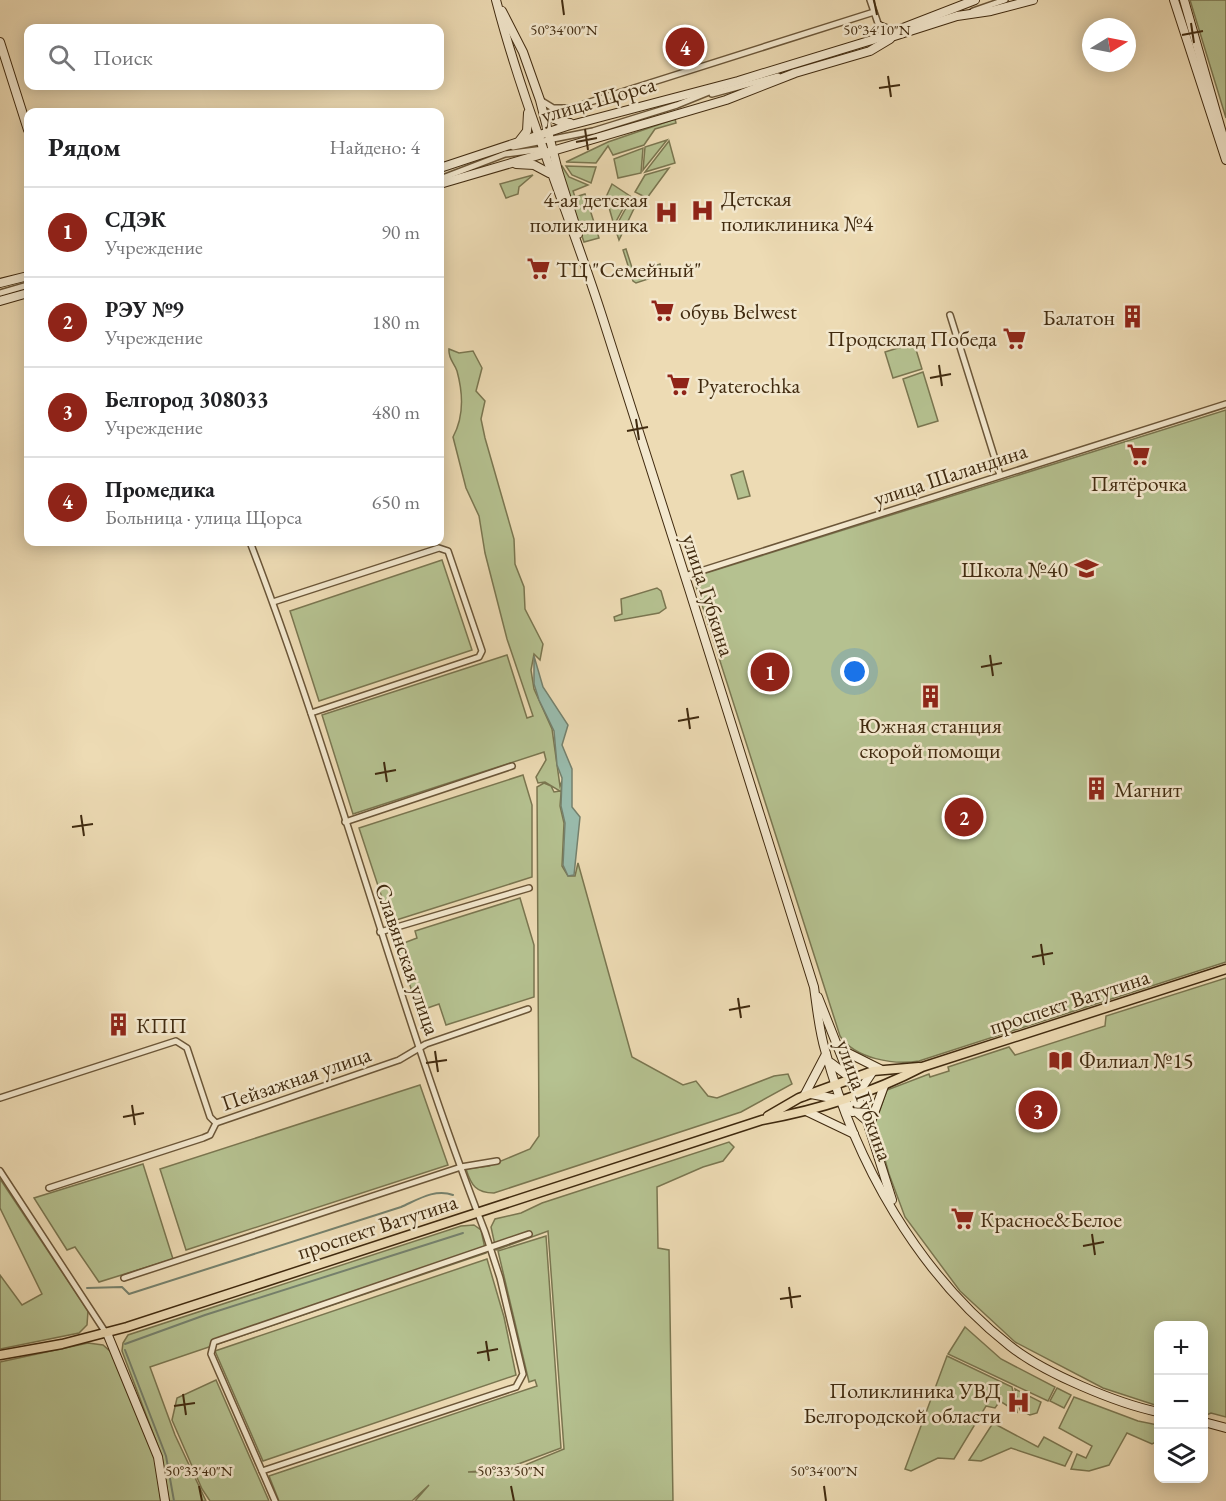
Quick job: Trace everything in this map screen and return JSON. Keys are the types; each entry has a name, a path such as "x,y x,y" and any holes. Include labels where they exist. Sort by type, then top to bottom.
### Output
{"main road":[{"name":"улица Губкина","path":"497,0 523,52 540,100 577,228 580,248"},
{"name":"улица Губкина","path":"497,0 528,111 580,248 814,987 868,1124 899,1220"},
{"path":"879,26 886,37 975,0"},
{"path":"957,16 991,11 1033,0"},
{"path":"1174,0 1226,160"},
{"path":"1184,0 1226,147"},
{"name":"улица Щорса","path":"444,183 504,165 541,144 551,142 578,123 738,81 957,16"},
{"name":"улица Щорса","path":"444,169 517,142 541,144 551,142 571,146 596,139 726,100 795,73 870,51 886,37"},
{"path":"0,42 24,117"},
{"path":"517,142 527,131 528,111"},
{"path":"544,114 563,123 578,123"},
{"path":"504,165 534,165 550,174"},
{"path":"0,283 24,277"},
{"path":"0,301 24,294"},
{"name":"проспект Ватутина","path":"784,1112 811,1111 882,1086 922,1067 1226,969"},
{"name":"улица Губкина","path":"814,987 827,1057 853,1131 899,1220 956,1295 1011,1347 1100,1394 1154,1411"},
{"path":"827,1057 837,1062 841,1053"},
{"path":"841,1053 876,1070"},
{"path":"811,1111 830,1096 837,1084 841,1053"},
{"path":"827,1057 840,1072 851,1079 863,1084 882,1086"},
{"path":"807,1095 827,1057"},
{"name":"проспект Ватутина","path":"0,1355 106,1333 762,1120 784,1112 807,1095 876,1070 922,1067"},
{"path":"853,1131 851,1107 863,1084 876,1070"},
{"path":"876,1070 872,1082 882,1086"},
{"path":"868,1124 882,1086"},
{"path":"807,1095 830,1096 842,1100 868,1124"},
{"path":"807,1095 818,1100 811,1111"},
{"path":"811,1111 853,1131"},
{"path":"853,1131 858,1119 868,1124"},
{"path":"106,1333 158,1457 165,1501"},
{"path":"1208,1423 1226,1428"}],"street":[{"path":"870,0 879,26 886,37"},
{"name":"улица Щорса","path":"957,16 1005,0"},
{"name":"улица Щорса","path":"540,100 553,108 571,108 874,12"},
{"name":"улица Щорса","path":"596,139 677,105 752,82 795,73"},
{"path":"551,142 677,105 738,81"},
{"path":"444,169 504,149 541,144"},
{"path":"444,177 505,154 541,144"},
{"path":"0,292 24,286"},
{"path":"950,315 1000,475"},
{"name":"улица Шаландина","path":"685,576 1226,404"},
{"name":"Славянская улица","path":"252,546 311,712 380,932 490,1247 523,1371 522,1380 516,1386 262,1471"},
{"path":"273,602 440,548 448,551 482,651 479,657 311,712"},
{"path":"345,822 512,766"},
{"path":"380,932 529,888"},
{"name":"Пейзажная улица","path":"49,1188 203,1138 210,1134 216,1122 399,1060 420,1047 472,1026 528,1009"},
{"path":"0,1098 176,1041 187,1048 210,1117 216,1122"},
{"path":"124,1278 461,1167 497,1161"},
{"path":"0,1171 106,1333"},
{"path":"275,1501 211,1354 214,1342 529,1234"}],"green space":[{"path":"1190,0 1226,0 1226,118"},
{"path":"675,119 676,123 655,129 644,145 613,155 608,146 596,163 566,162 608,142"},
{"path":"667,140 643,170 645,147"},
{"path":"669,141 675,163 645,172"},
{"path":"643,148 641,173 618,178 614,159"},
{"path":"562,166 569,177 588,185 573,191 575,197 585,194 599,238 584,242 561,175 560,167"},
{"path":"566,166 596,167 591,183 572,175"},
{"path":"669,168 647,198 635,192 645,175"},
{"path":"533,175 519,187 518,194 506,198 500,184"},
{"path":"612,184 630,196 614,225 606,197"},
{"path":"632,197 638,200 619,240 615,228"},
{"path":"626,249 634,274 660,264 663,274 636,283 633,281 623,250"},
{"path":"914,343 922,369 893,378 885,352"},
{"path":"449,349 459,353 473,351 482,368 476,391 485,401 481,419 485,438 514,539 515,564 524,587 525,609 543,644 540,660 534,654 531,670 534,689 552,729 560,786 562,781 560,806 564,823 562,866 568,876 575,876 578,863 632,1057 683,1085 696,1081 708,1096 717,1098 774,1076 788,1074 792,1084 741,1112 494,1193 483,1192 475,1187 466,1169 489,1166 530,1149 539,1136 537,787 544,783 551,786 554,792 560,791 545,782 538,783 536,777 546,760 544,752 353,814 322,715 507,655 527,718 533,716 507,639 485,553 479,516 466,488 453,437 461,413 461,396 457,371 450,358"},
{"path":"923,372 938,421 918,427 903,379"},
{"path":"1226,410 1226,962 919,1061 887,1061 855,1050 840,1036 696,586 697,578 703,574"},
{"path":"743,471 750,496 738,499 731,475"},
{"path":"442,560 472,650 319,701 290,611"},
{"path":"657,588 661,591 666,608 659,613 615,621 614,617 622,614 621,599"},
{"path":"523,775 532,805 532,877 390,922 359,828"},
{"path":"520,898 534,945 534,997 446,1025 439,1004 419,1011 396,946 417,938 415,931"},
{"path":"1226,978 1226,1417 1208,1414 1208,1321 1154,1321 1154,1405 1103,1388 1015,1342 960,1291 905,1217 889,1174 875,1124 887,1090 929,1074 930,1077 949,1071 948,1067 1009,1047 1015,1055 1105,1026 1106,1016"},
{"path":"420,1085 448,1165 186,1250 160,1169"},
{"path":"729,1142 734,1147 723,1161 657,1187 658,1248 669,1250 673,1501 415,1501 429,1485 412,1501 279,1501 269,1476 537,1386 535,1380 529,1382 498,1251 546,1236 561,1448 505,1469 468,1472 508,1472 564,1449 548,1231 496,1250 491,1227 495,1219 521,1213 542,1203"},
{"path":"143,1164 173,1259 99,1282 75,1247 67,1250 34,1198"},
{"path":"0,1179 88,1311 87,1325 79,1333 0,1349 0,1275 22,1305 42,1294 0,1208"},
{"path":"474,1225 481,1230 486,1253 150,1367 175,1435 206,1501 169,1501 162,1457 122,1351 123,1343 128,1335 461,1226"},
{"path":"487,1259 504,1317 516,1375 263,1461 215,1351"},
{"path":"965,1327 1001,1359 1055,1387 1048,1401 948,1354"},
{"path":"88,1343 103,1345 111,1352 155,1458 161,1501 0,1501 0,1362"},
{"path":"947,1356 1012,1387 1017,1412 1000,1401 995,1408 986,1406 954,1459 938,1458 911,1471 905,1469"},
{"path":"216,1380 269,1501 210,1501 202,1489 172,1420 177,1398"},
{"path":"1057,1388 1071,1395 1064,1408 1050,1401"},
{"path":"1015,1389 1041,1402 1037,1413 1030,1415 1020,1410"},
{"path":"1074,1397 1138,1421 1154,1424 1154,1443 1127,1433 1109,1465 1089,1471 1071,1469 1077,1454 1086,1458 1092,1446 1059,1428"},
{"path":"993,1423 1038,1447 1044,1437 1072,1452 1065,1466 1011,1448 981,1461 969,1460"}],"shaded area":[{"path":"534,656 543,687 568,725 562,745 572,769 572,807 580,817 574,875 568,876 563,865 565,823 561,806 562,778 557,765 554,731 534,684"}],"waterway":[{"path":"87,1288 122,1287 129,1294 401,1207 426,1196 440,1193 453,1195"},
{"path":"125,1344 205,1315 463,1233"},
{"path":"125,1350 166,1456 174,1501"}],"place":[{"name":"Промедика","path":"685,47"},
{"name":"Детская поликлиника №4","path":"703,211"},
{"name":"4-ая детская поликлиника","path":"666,212"},
{"name":"ТЦ \"Семейный\"","path":"538,269"},
{"name":"обувь Belwest","path":"662,311"},
{"name":"Балатон","path":"1133,317"},
{"name":"Продсклад Победа","path":"1015,338"},
{"name":"Pyaterochka","path":"679,385"},
{"name":"Пятёрочка","path":"1139,454"},
{"name":"Школа №40","path":"1086,569"},
{"name":"СДЭК","path":"770,672"},
{"name":"Южная станция скорой помощи","path":"930,696"},
{"name":"Магнит","path":"1096,789"},
{"name":"РЭУ №9","path":"964,817"},
{"name":"КПП","path":"118,1025"},
{"name":"Филиал №15","path":"1061,1060"},
{"name":"Белгород 308033","path":"1038,1110"},
{"name":"Красное&Белое","path":"962,1219"},
{"name":"Поликлиника УВД Белгородской области","path":"1019,1403"}]}
